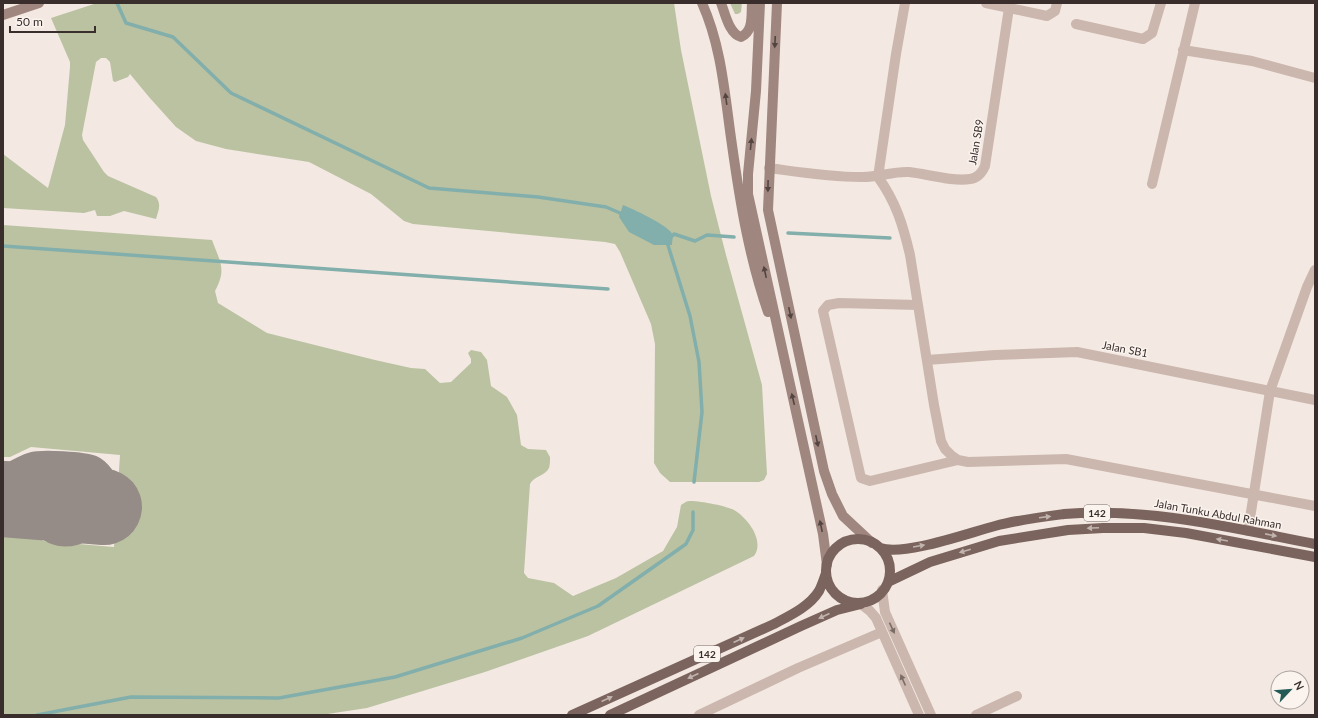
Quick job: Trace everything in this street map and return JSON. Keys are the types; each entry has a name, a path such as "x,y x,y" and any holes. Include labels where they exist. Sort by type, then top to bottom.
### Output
{"main road":[{"path":"3,14 39,3"},
{"path":"702,3 715,43 723,77 743,220 758,284 783,355"},
{"path":"721,3 733,32 741,37 748,32 750,28 752,3"},
{"path":"760,3 756,91 748,174 748,194 823,534 828,583 833,592 841,599 850,603 861,604"},
{"path":"777,3 768,210 824,471 832,494 843,516 886,555 890,573 885,586"},
{"name":"Jalan Tunku Abdul Rahman","path":"876,545 903,549 927,545 996,526 1033,518 1064,514 1134,514 1173,517 1315,544"},
{"name":"142","path":"610,715 837,610 873,600 885,586 930,562 999,541 1068,530 1144,528 1186,533 1315,557"},
{"name":"142","path":"572,715 774,624 798,611 810,601 818,591 830,556 836,548 844,542 853,540 863,540 876,545"}],"street":[{"path":"905,3 878,177 894,204 904,230 941,441 945,449 958,460"},
{"path":"986,3 1047,16 1055,11 1057,3"},
{"path":"1076,24 1143,39 1152,32 1161,3"},
{"path":"1152,184 1195,3"},
{"name":"Jalan SB9","path":"878,177 904,172 959,180 977,177 983,172 1009,8"},
{"path":"1183,50 1252,61 1315,78"},
{"path":"769,168 847,177 878,177"},
{"path":"1248,531 1270,391 1314,275"},
{"path":"918,305 839,303 828,305 823,311 861,478 870,481 958,460 968,462 1066,459 1315,506"},
{"name":"Jalan SB1","path":"927,360 995,355 1077,352 1315,400"},
{"path":"885,586 884,612 931,715"},
{"path":"861,604 876,618 919,715"},
{"path":"699,715 798,668 882,632"},
{"path":"976,715 1017,696"}],"green space":[{"path":"97,3 674,3 681,50 711,196 762,385 767,474 764,480 759,482 670,482 660,473 654,463 655,344 651,324 620,252 615,244 413,224 404,221 371,194 309,162 226,149 196,141 176,127 130,74 128,77 115,82 113,81 110,62 106,58 101,58 96,62 82,135 83,140 108,176 156,197 159,205 156,219 124,211 110,216 97,216 95,210 84,213 3,208 3,154 48,188 65,125 70,62 51,18"},
{"path":"730,3 742,3 741,12 735,14"},
{"path":"3,225 212,240 221,266 221,277 215,291 218,303 267,333 375,360 411,368 425,369 440,383 451,382 471,363 468,353 471,350 481,352 487,360 491,386 507,397 517,415 521,445 528,449 546,450 550,457 547,471 534,479 530,484 524,573 528,578 554,583 573,596 616,578 663,551 677,527 681,505 688,501 698,501 719,505 734,510 745,518 753,530 756,537 757,550 754,556 588,636 485,672 367,708 321,715 3,715 3,534 39,536 43,541 114,547 120,455 31,447 10,457 3,457"}],"water":[{"path":"623,205 667,228 671,232 673,238 672,245 654,245 629,232 619,217"}],"waterway":[{"path":"117,3 126,23 173,37 231,93 429,188 538,197 606,207 620,213 622,216"},
{"path":"788,233 890,238"},
{"path":"669,239 674,234 695,241 707,235 734,237"},
{"path":"667,242 690,316 699,362 702,412 694,482"},
{"path":"3,246 608,289"},
{"path":"37,715 131,697 279,698 395,677 522,638 598,606 686,544 693,530 693,512"}],"taxiway":[{"path":"3,482 38,466 80,468 91,470 96,473 105,487 106,494 104,506 97,517 86,525 71,531 55,530 19,500"}],"runway":[{"path":"3,499 104,507"}]}
